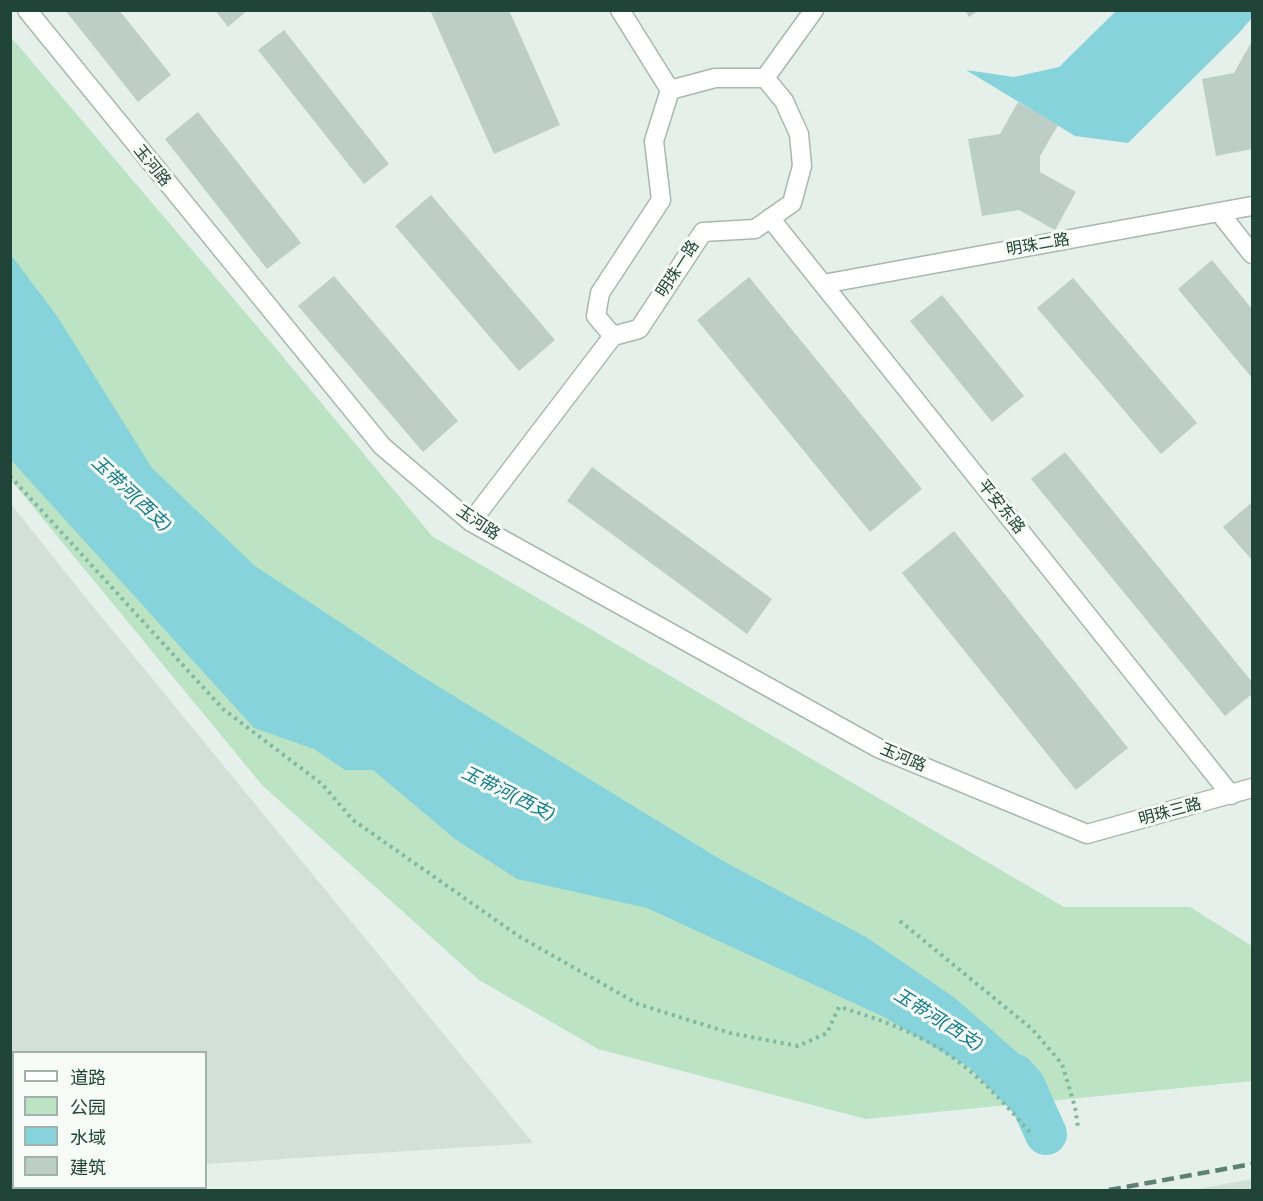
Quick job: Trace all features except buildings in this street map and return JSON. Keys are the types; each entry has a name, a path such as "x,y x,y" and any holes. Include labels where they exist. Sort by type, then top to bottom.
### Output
{"street":[{"name":"玉河路","path":"27,10 382,446 471,522 878,748 1087,834"},
{"path":"471,522 613,336 596,316 600,293 661,200 654,141 670,90 620,10"},
{"path":"670,90 715,78 765,78 814,10"},
{"name":"明珠一路","path":"613,336 639,329 703,232 755,229 792,203 802,166 799,134 784,101 765,78"},
{"name":"明珠二路","path":"823,284 1252,206"},
{"path":"1219,212 1252,254"},
{"name":"平安东路","path":"771,218 1231,795"},
{"name":"明珠三路","path":"1087,834 1252,788"}],"path":[{"path":"10,476 223,709 322,784 353,820 520,937 638,1004 730,1033 798,1046 827,1034 839,1006 871,1016 912,1034 959,1062 1002,1101 1032,1135"},
{"path":"900,921 1032,1029 1062,1064 1075,1107 1077,1127"}],"shaded area":[{"path":"11,504 533,1143 207,1164 207,1051 12,1051 11,1176"},
{"path":"1252,1179 1252,1190 1192,1190"}],"green space":[{"path":"10,36 432,536 1064,907 1190,907 1252,946 1252,1081 866,1119 598,1049 479,980 262,785 11,480"}],"water":[{"path":"1116,11 1252,11 1252,18 1128,143 1075,136 966,70 1014,77 1059,67"},
{"path":"11,255 57,316 152,468 255,566 418,674 723,861 866,937 955,998 1035,1068 1045,1095 1046,1113 1042,1126 1021,1121 970,1068 882,1016 647,908 517,879 455,839 373,770 345,770 314,749 254,728 11,460"}],"waterway":[{"name":"玉带河(西支)","path":"1015,1075 1024,1085 1046,1134"}],"railway":[{"path":"1109,1190 1252,1164"}]}
